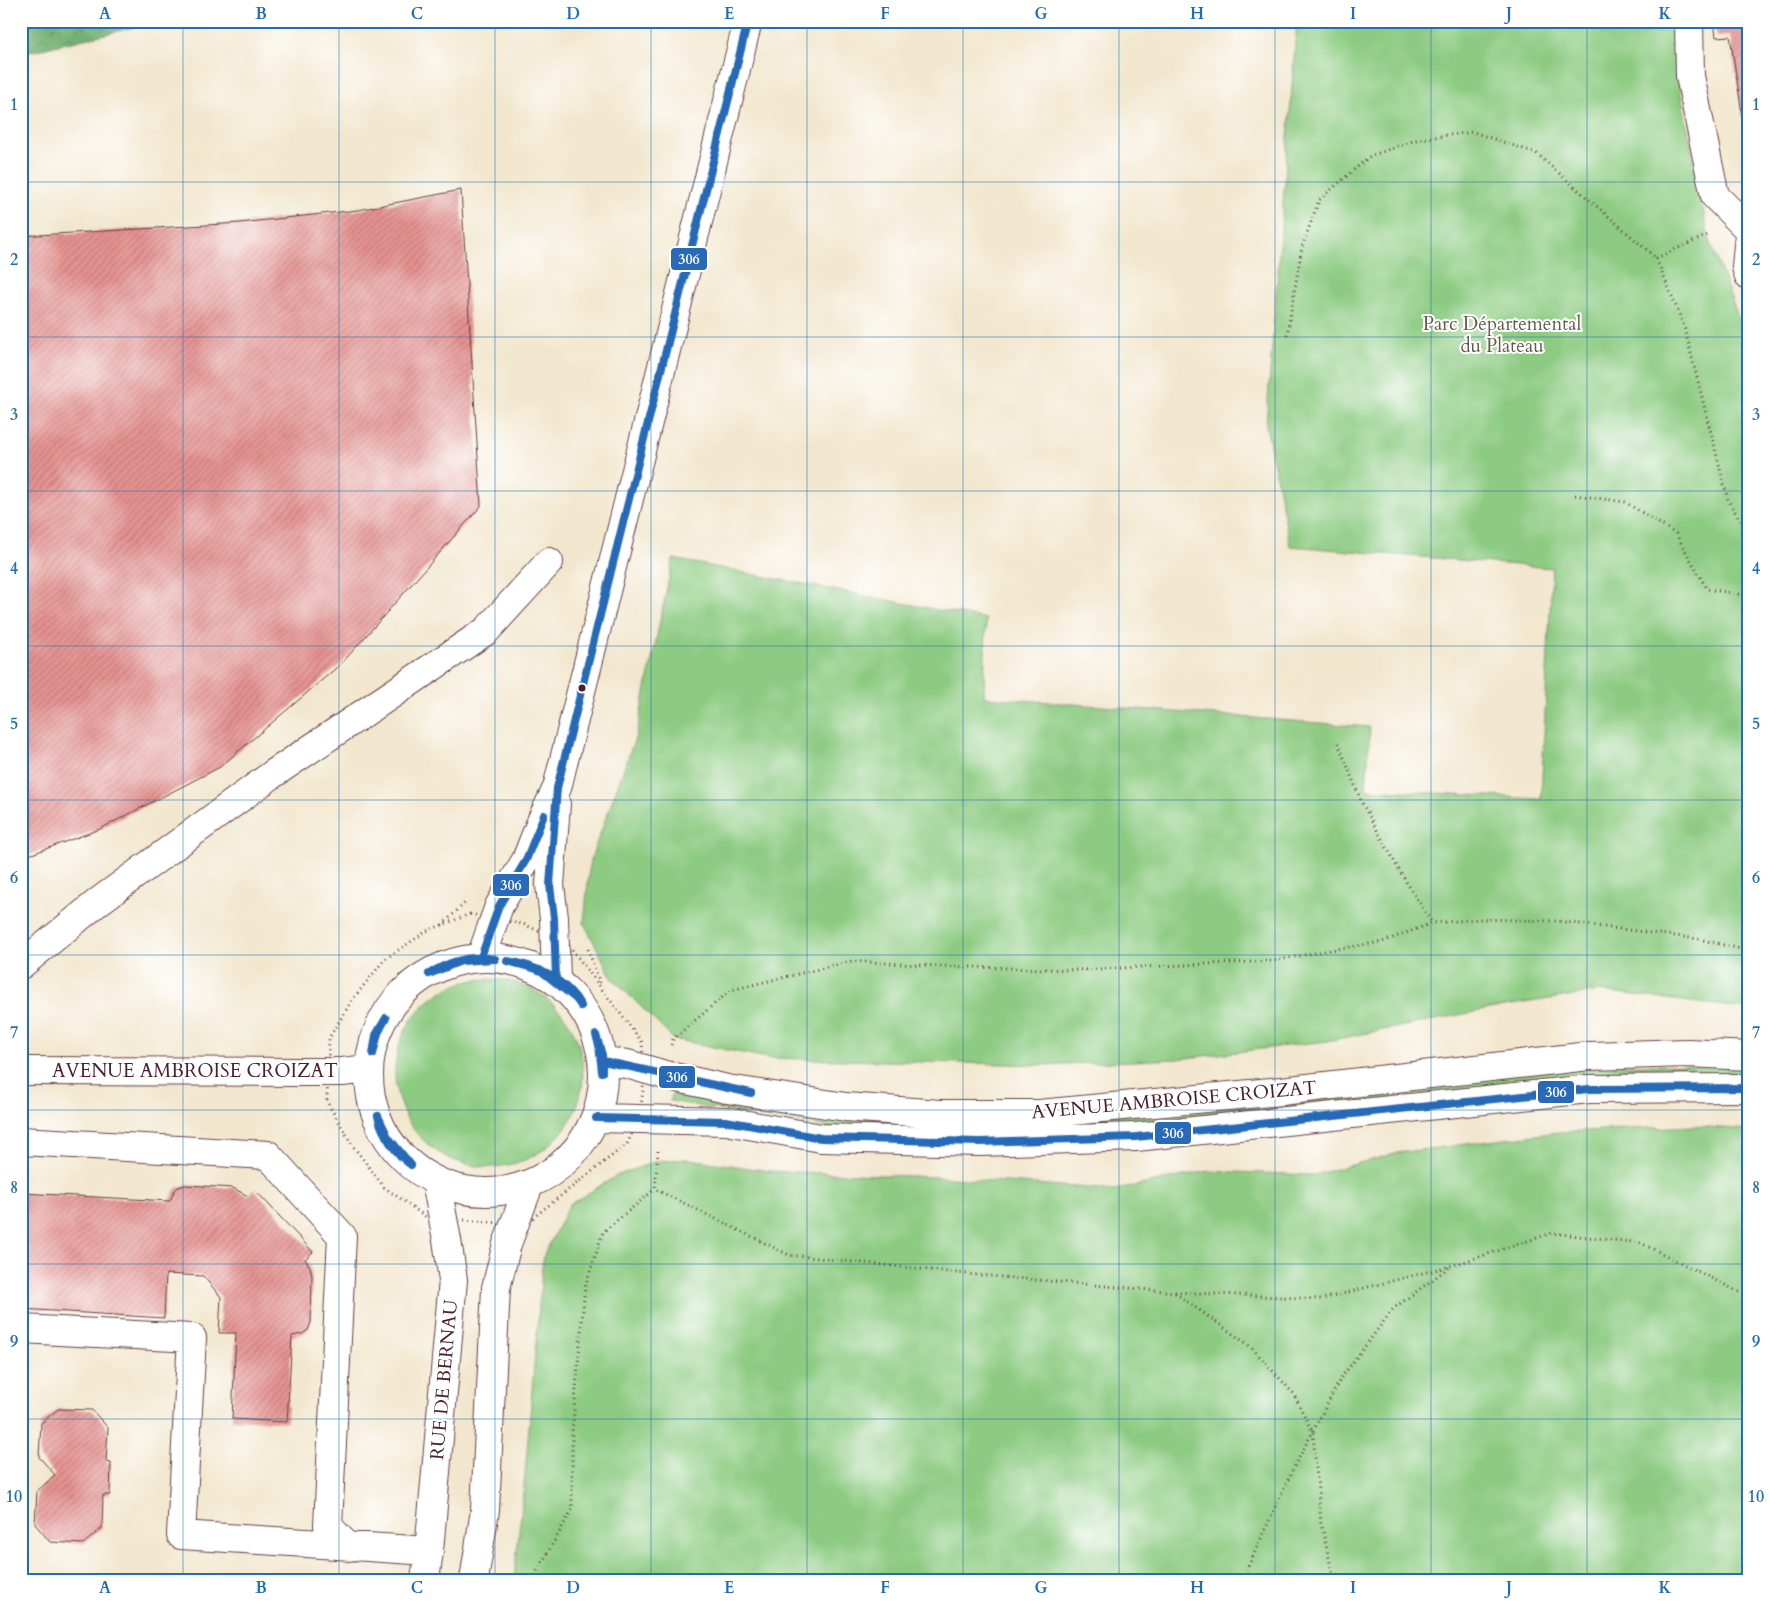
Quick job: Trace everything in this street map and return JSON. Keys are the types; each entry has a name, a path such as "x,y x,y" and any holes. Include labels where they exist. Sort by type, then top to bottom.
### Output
{"street":[{"path":"556,979 550,885 557,788 748,21"},
{"path":"1689,21 1690,76 1715,196 1749,232 1746,267 1749,276"},
{"path":"21,965 98,902 273,774 486,632 549,562"},
{"path":"481,957 499,906 526,860 542,819 557,788"},
{"path":"481,957 520,962 556,979 579,1002 595,1029 603,1061 603,1090 596,1118 580,1146 557,1169 529,1185 498,1192 466,1191 436,1181 407,1162 386,1135 372,1103 369,1069 376,1035 392,1005 416,980 447,964 481,957"},
{"name":"AVENUE AMBROISE CROIZAT","path":"603,1061 628,1064 644,1070 727,1089 846,1107 940,1114 1038,1114 1291,1090 1589,1056 1688,1053 1749,1056"},
{"name":"AVENUE AMBROISE CROIZAT","path":"21,1071 328,1072 369,1069"},
{"name":"AVENUE AMBROISE CROIZAT","path":"596,1118 726,1121 821,1138 980,1142 1136,1137 1588,1089 1749,1088"},
{"path":"21,1141 268,1155 342,1236 328,1526 348,1547"},
{"name":"RUE DE BERNAU","path":"424,1580 429,1551 452,1280 436,1181"},
{"path":"474,1580 485,1510 496,1288 507,1244 529,1185"},
{"path":"21,1329 192,1338 181,1535 429,1551"}],"path":[{"path":"1287,334 1302,246 1319,200 1370,156 1419,139 1473,132 1536,153 1656,258 1684,326 1728,500 1749,535"},
{"path":"1656,258 1708,235 1716,234"},
{"path":"1575,495 1625,502 1676,534 1707,589 1744,595 1749,593"},
{"path":"1338,743 1362,803 1399,870 1432,923"},
{"path":"470,914 523,924 554,937 567,943 642,1042 644,1070 639,1119 627,1144 530,1220 514,1224 426,1217 384,1186 353,1146 327,1102 329,1038 354,999 385,959 427,931 470,914"},
{"path":"672,1039 732,990 852,960 937,966 1078,970 1273,961 1382,942 1432,923 1480,919 1557,921 1699,939 1749,951"},
{"path":"532,1580 572,1510 572,1433 585,1287 603,1232 655,1189 658,1150"},
{"path":"655,1189 789,1255 967,1274 1175,1292 1322,1299 1454,1265 1552,1233 1641,1242 1749,1297"},
{"path":"1242,1580 1293,1469 1341,1378 1393,1310 1454,1265"},
{"path":"1175,1292 1250,1346 1293,1393 1312,1433 1321,1522 1334,1580"}],"green space":[{"path":"21,21 160,21 21,54"},
{"name":"Parc Départemental du Plateau","path":"1297,21 1676,21 1677,72 1708,235 1749,347 1749,1009 1600,991 1505,1006 1327,1041 1178,1059 1040,1065 767,1058 673,1039 612,978 584,923 590,861 636,736 673,559 986,619 984,697 1370,727 1366,789 1541,799 1552,568 1290,546 1266,425"},
{"path":"480,979 498,979 525,986 556,1006 576,1037 583,1064 583,1082 576,1109 556,1140 525,1160 498,1167 480,1167 462,1163 445,1156 429,1146 416,1133 406,1117 399,1100 395,1082 395,1064 399,1046 406,1029 416,1013 429,1000 445,990 462,983"},
{"path":"1624,1065 1749,1066 1749,1078 1718,1075 1638,1074 1537,1082 1129,1127 1010,1132 827,1128 670,1101 673,1093 818,1116"},
{"path":"1694,1126 1749,1130 1749,1580 514,1580 525,1475 543,1257 569,1205 616,1176 657,1161 689,1159 769,1171 938,1177 1115,1190 1208,1171 1314,1175 1397,1153 1559,1132"}],"building":[{"path":"1714,21 1749,21 1749,158 1730,36 1716,37"},
{"path":"461,190 481,506 342,663 220,767 100,829 21,858 21,236 240,223 358,210"},
{"path":"186,1185 233,1188 248,1196 255,1190 313,1252 305,1259 310,1267 312,1276 311,1323 308,1330 302,1334 292,1336 287,1422 232,1419 236,1333 219,1333 221,1297 203,1276 166,1274 164,1318 21,1309 21,1193 170,1201 178,1187"},
{"path":"58,1409 92,1410 108,1428 106,1462 111,1463 110,1495 103,1495 102,1528 83,1544 50,1542 35,1524 37,1491 55,1475 39,1457 41,1423"}],"transit line":[{"name":"306","path":"556,979 554,918 550,885 557,788 748,21"},
{"name":"306","path":"481,957 499,906 526,860 544,815"},
{"name":"306","path":"429,974 461,960 495,959"},
{"name":"306","path":"429,974 461,961 495,959"},
{"name":"306","path":"507,961 539,970 559,981 581,1006"},
{"name":"306","path":"507,961 540,970 576,999 581,1006"},
{"name":"306","path":"373,1054 376,1035 386,1018"},
{"name":"306","path":"373,1054 378,1033 386,1018"},
{"name":"306","path":"596,1035 602,1055 602,1072"},
{"name":"306","path":"596,1035 602,1072"},
{"name":"306","path":"603,1061 751,1093"},
{"name":"306","path":"596,1118 726,1121 821,1138 980,1142 1136,1137 1589,1089 1749,1088"},
{"name":"306","path":"378,1116 388,1137 411,1165"},
{"name":"306","path":"378,1116 390,1143 400,1156 411,1165"}]}
